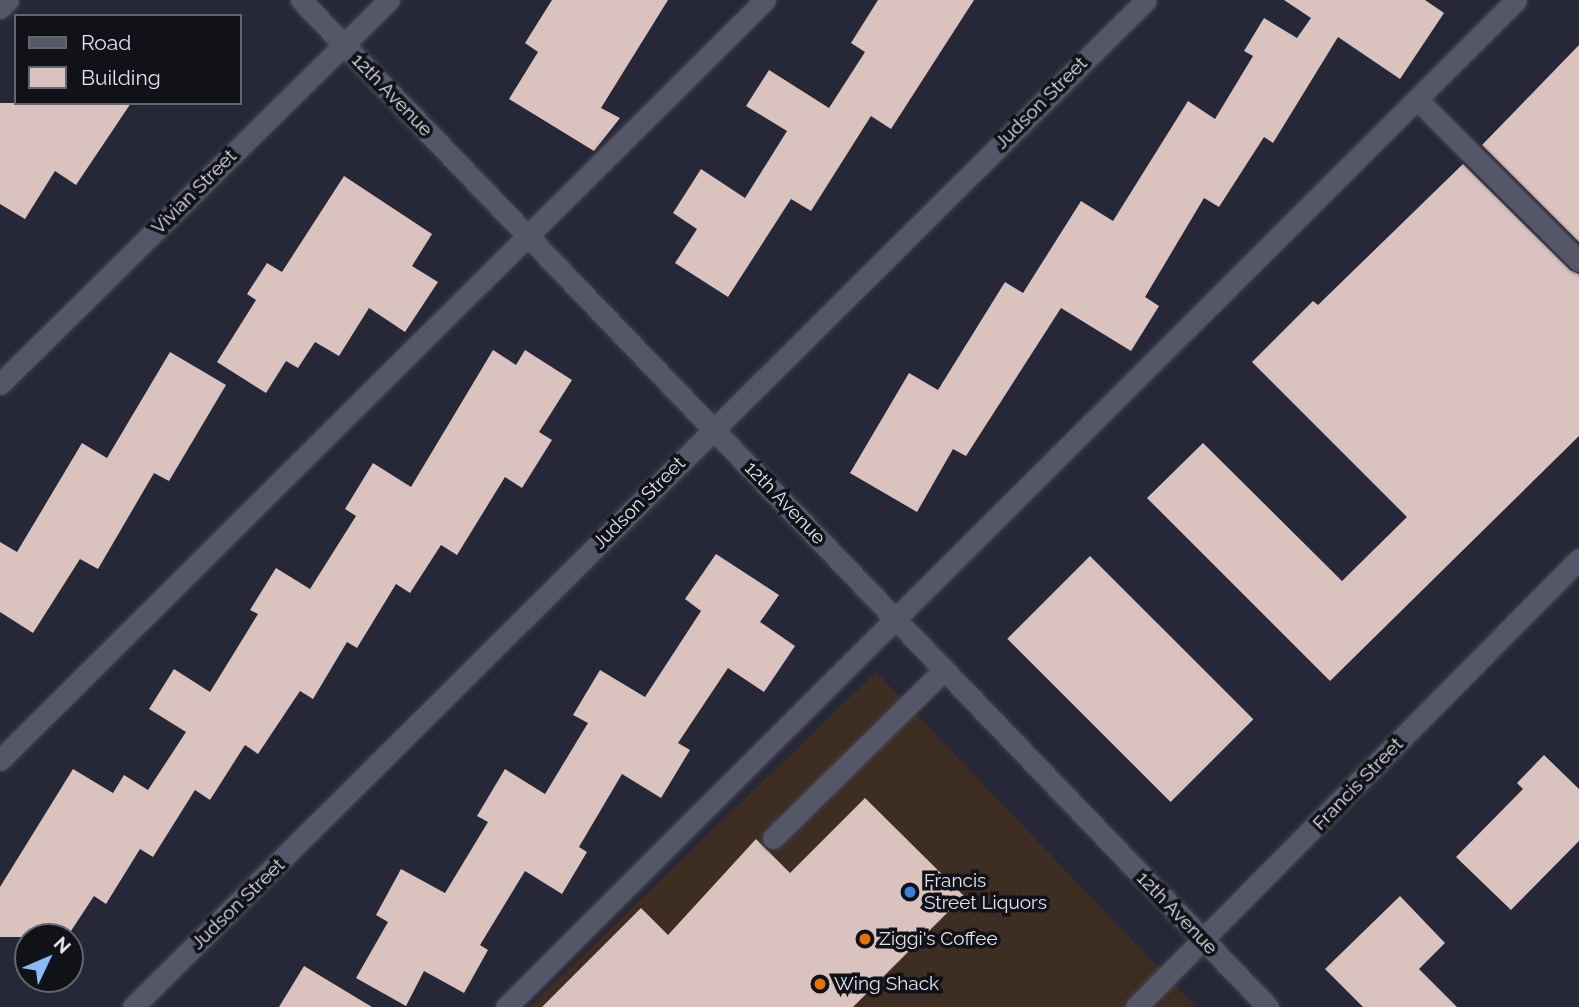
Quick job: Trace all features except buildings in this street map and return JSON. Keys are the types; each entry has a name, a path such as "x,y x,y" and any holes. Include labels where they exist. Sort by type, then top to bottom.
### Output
{"street":[{"path":"0,8 8,0"},
{"name":"12th Avenue","path":"301,0 1268,1007"},
{"name":"Vivian Street","path":"0,384 389,0"},
{"path":"0,761 765,0"},
{"name":"Judson Street","path":"133,1007 712,428 1146,0"},
{"path":"506,1007 898,621 1516,0"},
{"path":"1418,99 1579,261"},
{"name":"Francis Street","path":"1136,1007 1579,559"},
{"path":"773,838 944,670"}],"shaded area":[{"path":"876,672 1196,1007 529,1007"}],"place":[{"name":"Francis Street Liquors","path":"910,892"},
{"name":"Ziggi's Coffee","path":"865,939"},
{"name":"Wing Shack","path":"820,984"}]}
